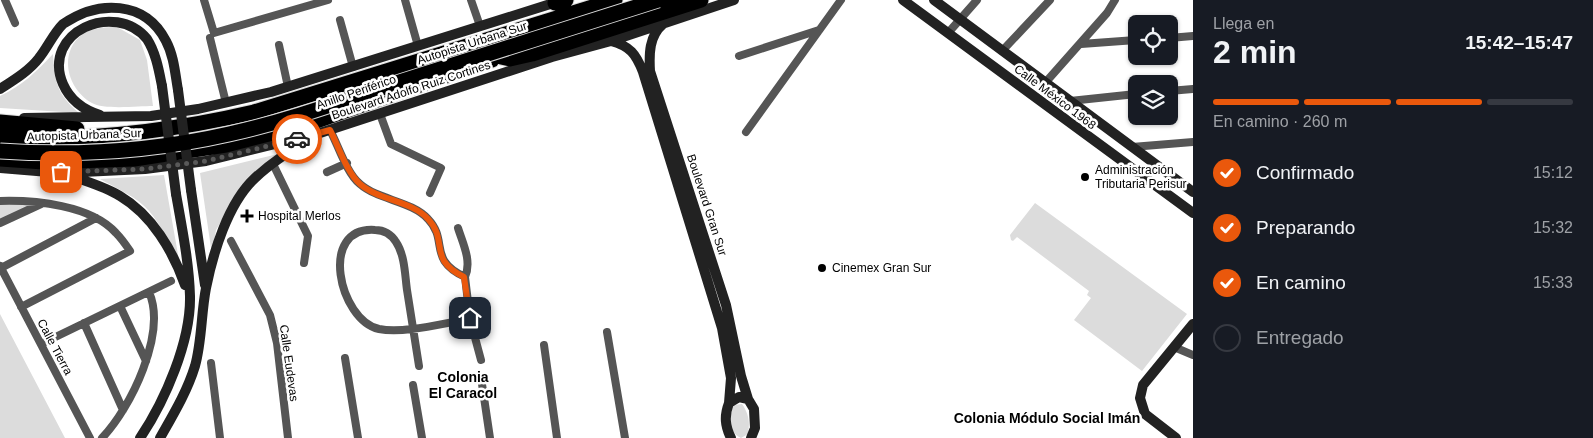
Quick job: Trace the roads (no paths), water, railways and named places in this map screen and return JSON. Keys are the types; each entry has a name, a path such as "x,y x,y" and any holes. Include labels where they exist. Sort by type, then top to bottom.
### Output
{"highway":[{"name":"Anillo Periférico","path":"0,136 54,138 119,134 206,123 254,112 615,0"},
{"name":"Autopista Urbana Sur","path":"0,142 46,144 105,143 167,136 230,125 294,107 629,0"},
{"name":"Autopista Urbana Sur","path":"0,151 36,153 100,152 164,146 230,134 292,117 658,0"},
{"name":"Anillo Periférico","path":"1,165 95,165 226,145 308,124 501,57 681,0"},
{"path":"607,42 613,35 704,4"},
{"path":"501,57 519,57 652,22"},
{"path":"0,120 119,134"}],"main road":[{"path":"704,4 734,0"},
{"name":"Calle México 1968","path":"934,0 1193,192"},
{"path":"0,120 151,116 198,110 353,67 554,2"},
{"name":"Calle México 1968","path":"910,2 1193,214"},
{"path":"0,89 27,71 39,59 54,33 64,23 80,13 97,6 111,4 140,12 152,21 167,43 174,64 206,288"},
{"path":"120,117 105,116 91,112 72,99 64,87 60,72 60,57 69,37 80,27 94,20 108,18 123,21 136,28 150,45 158,65 188,267 190,298 184,340 174,374 154,416 140,438"},
{"name":"Boulevard Gran Sur","path":"652,22 656,30 649,51 650,71 692,213 726,343 731,379 725,421 731,438"},
{"path":"607,42 622,44 637,56 641,49 645,48 649,51"},
{"name":"Boulevard Adolfo Ruiz Cortines","path":"1,165 61,172 145,169 206,161 320,134 552,57 607,42"},
{"name":"Boulevard Gran Sur","path":"637,56 726,306 748,400 754,409 755,428 751,438"},
{"path":"160,438 182,399 195,367 206,288 221,231 234,207 254,179 289,151 320,134"},
{"path":"61,172 120,196 145,215 168,248 181,273 190,298"},
{"path":"1176,438 1145,414 1140,398 1143,385 1193,324"},
{"path":"729,403 739,397 748,400"},
{"path":"154,416 168,424"}],"street":[{"path":"5,0 15,23"},
{"path":"204,0 214,33 328,0"},
{"path":"405,0 418,46"},
{"path":"472,0 480,26"},
{"path":"746,132 841,0"},
{"path":"948,32 977,0"},
{"path":"1002,51 1050,0"},
{"path":"1046,84 1107,13 1115,0"},
{"path":"340,20 353,67"},
{"path":"739,56 819,30"},
{"path":"1178,37 1193,36"},
{"path":"210,38 226,103"},
{"path":"1081,44 1128,41"},
{"path":"279,45 288,86"},
{"path":"1178,90 1193,89"},
{"path":"1070,100 1128,95"},
{"path":"380,114 391,144 441,168 430,193"},
{"path":"330,130 359,184 417,210 428,218 434,228 441,258 446,266 464,277"},
{"path":"1132,147 1193,142"},
{"path":"328,172 347,163"},
{"path":"273,164 308,236 304,263"},
{"path":"0,201 68,207 96,218 115,231 130,251 21,307"},
{"path":"0,223 41,204"},
{"path":"1,267 96,218"},
{"path":"458,228 467,256 468,270 464,277 470,318 481,360"},
{"path":"419,366 412,328 404,268 398,244 391,235 382,230 370,229 349,237 344,243 342,250 340,275 355,311 362,320 377,328 399,330 412,328 470,318"},
{"name":"Calle Eudevas","path":"231,241 270,315 277,343 288,438"},
{"name":"Calle Tierra","path":"1,267 90,438"},
{"path":"41,344 171,282"},
{"path":"102,438 111,429 123,410 146,361 154,328 152,299 149,292"},
{"path":"120,306 146,361"},
{"path":"84,323 123,410"},
{"path":"607,332 625,438"},
{"path":"544,345 557,438"},
{"path":"1174,347 1193,355"},
{"path":"345,358 358,438"},
{"path":"211,363 220,438"},
{"path":"482,384 490,438"},
{"path":"413,385 422,438"}],"place":[{"name":"Administración Tributaria Perisur","path":"1085,177"},
{"name":"Hospital Merlos","path":"247,216"},
{"name":"Cinemex Gran Sur","path":"822,268"}],"district":[{"name":"Colonia El Caracol","path":"463,386"},
{"name":"Colonia Módulo Social Imán","path":"1047,418"}]}
